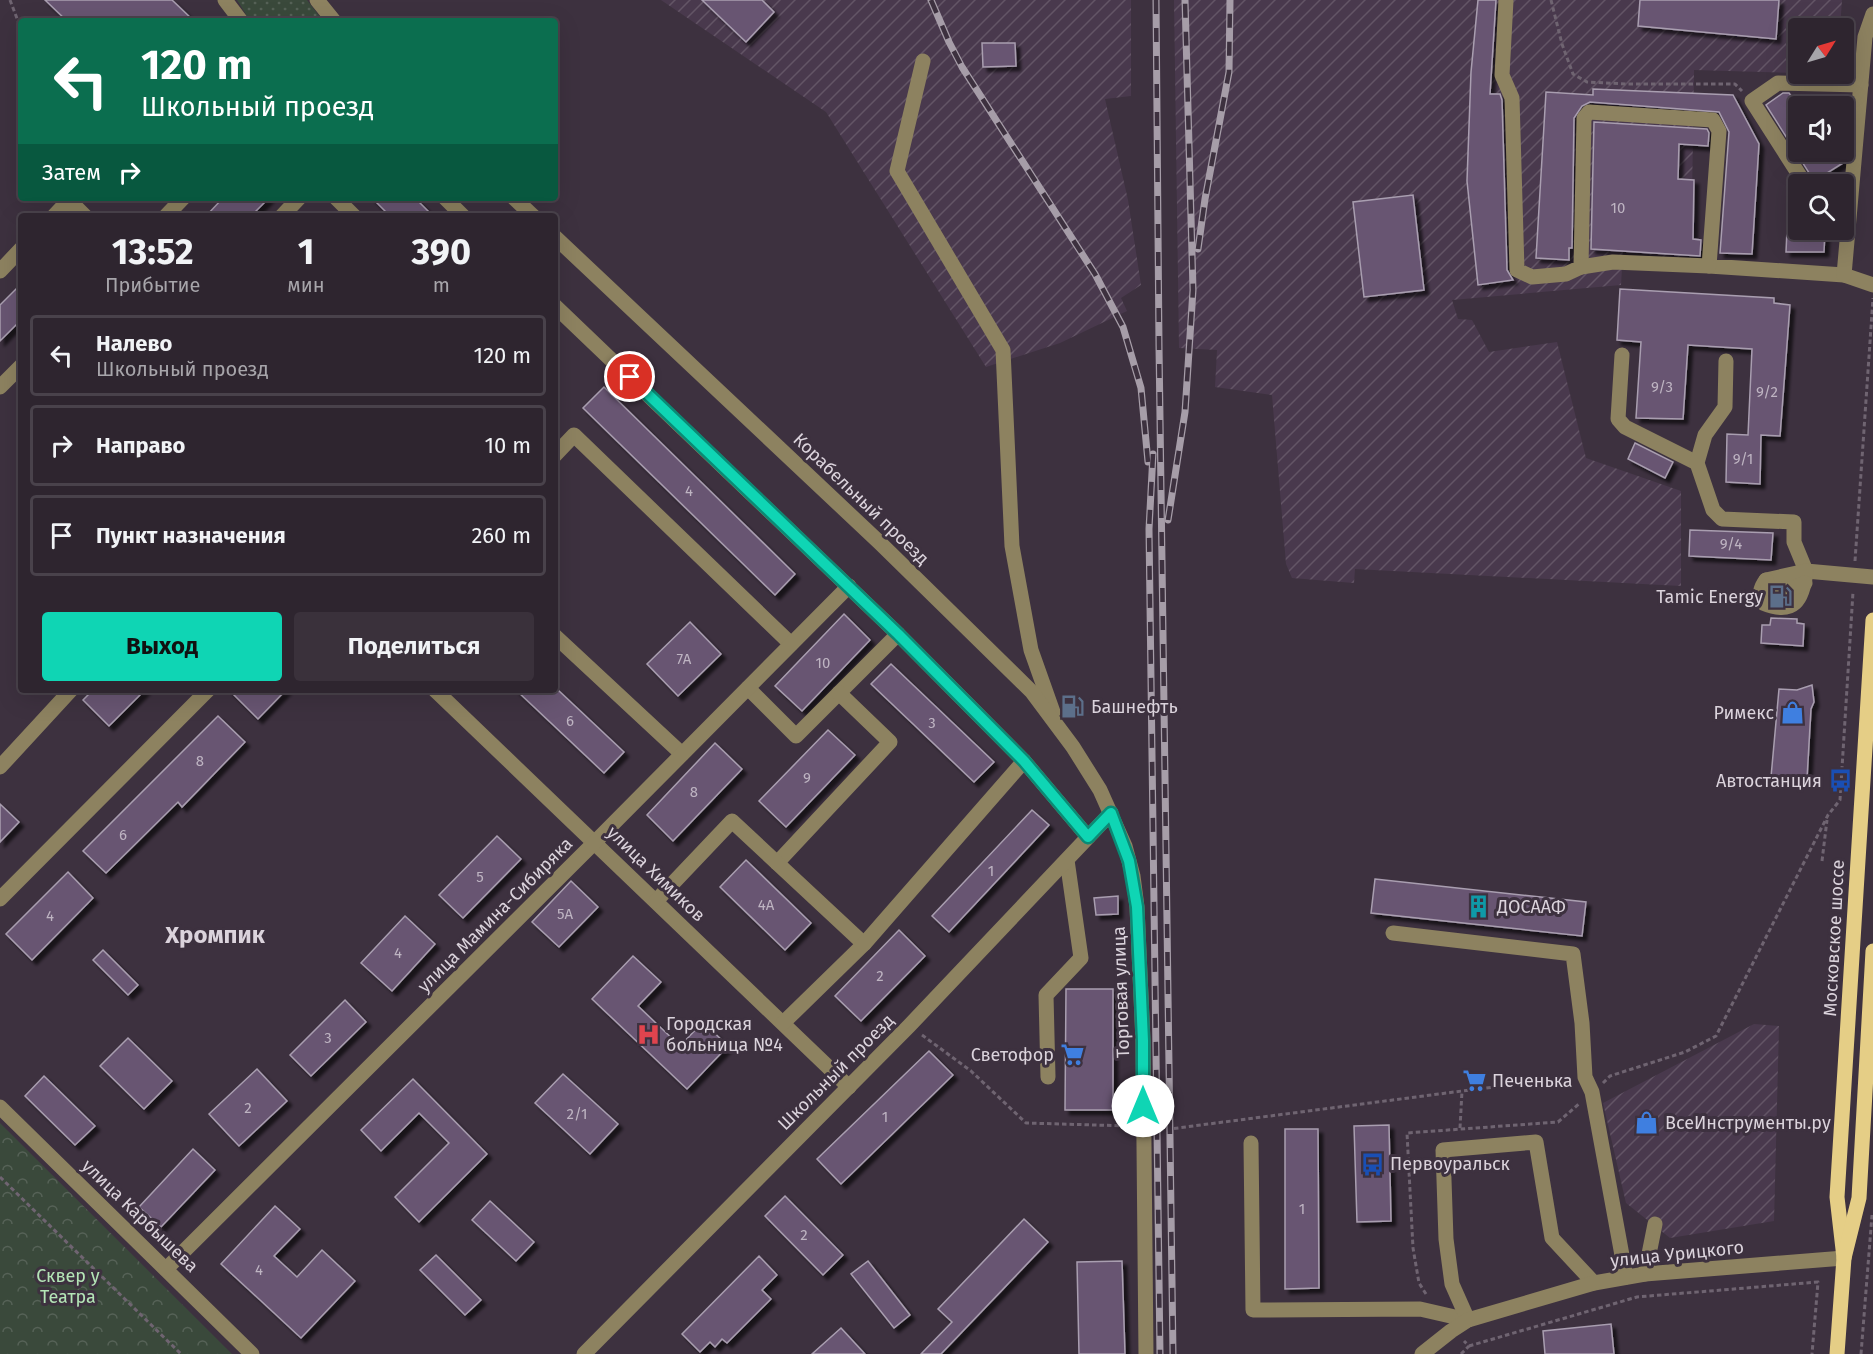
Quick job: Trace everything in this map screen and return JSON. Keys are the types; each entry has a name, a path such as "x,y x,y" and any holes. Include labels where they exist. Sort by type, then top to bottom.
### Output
{"main road":[{"name":"Московское шоссе","path":"1844,1258 1837,1197 1873,620"},
{"name":"Московское шоссе","path":"1837,1354 1844,1258 1859,1198 1873,951"}],"street":[{"path":"225,0 239,18"},
{"path":"317,0 332,18"},
{"path":"1506,0 1502,75 1512,98 1518,270 1532,277 1566,274 1581,267 1613,262 1709,266 1845,275 1873,285"},
{"path":"1852,174 1865,37 1873,14"},
{"path":"923,62 897,171 1002,350 1012,546 1031,650 1057,724"},
{"path":"1799,174 1752,101 1778,83 1861,85"},
{"path":"1581,267 1584,118 1589,112 1713,120 1719,131 1709,266"},
{"path":"57,213 68,201"},
{"path":"70,201 82,213"},
{"path":"169,213 180,201"},
{"path":"285,213 296,201"},
{"path":"339,201 351,213"},
{"path":"448,201 460,213"},
{"path":"517,201 530,213"},
{"name":"Корабельный проезд","path":"558,240 880,543 1032,692 1087,768 1111,813"},
{"path":"1845,275 1846,240"},
{"path":"0,271 18,252"},
{"path":"558,313 898,634 1024,761 1088,837"},
{"path":"1622,355 1618,419 1625,427 1697,463"},
{"path":"1726,361 1725,407 1705,435 1697,463 1713,510 1722,519 1794,522 1794,542 1805,577 1801,597 1796,604 1786,608 1763,603 1760,596 1761,587 1766,580 1805,577 1873,577"},
{"path":"0,387 18,369"},
{"path":"558,452 574,435 791,644"},
{"name":"улица Мамина-Сибиряка","path":"166,1269 849,586"},
{"path":"748,688 796,736 898,634"},
{"path":"558,639 682,754"},
{"path":"0,767 68,693"},
{"path":"0,899 205,693"},
{"name":"улица Химиков","path":"438,693 849,1087"},
{"path":"777,863 890,742 839,693"},
{"path":"783,1023 864,944 1024,761"},
{"name":"Школьный проезд","path":"584,1354 909,1026 1111,813"},
{"name":"Торговая улица","path":"1111,813 1125,846 1133,876 1137,907 1143,1041 1146,1354"},
{"path":"656,901 732,821 864,944"},
{"path":"1048,1077 1046,995 1082,958 1067,860"},
{"path":"1393,933 1573,954 1586,1077 1592,1092 1626,1277"},
{"name":"улица Карбышева","path":"0,1107 252,1354"},
{"path":"1468,1320 1452,1284 1446,1239 1443,1150 1536,1142 1552,1238 1594,1283"},
{"path":"1251,1143 1252,1310 1420,1309 1468,1320"},
{"path":"1645,1274 1655,1224"},
{"name":"улица Урицкого","path":"1422,1354 1468,1320 1594,1283 1645,1274 1844,1258"}],"path":[{"path":"10,0 18,21"},
{"path":"1551,0 1562,44 1573,74 1587,82 1735,84 1752,101"},
{"path":"909,1026 971,1071 1026,1123 1170,1130 1462,1091 1610,1076 1685,1052 1716,1036 1828,815 1822,861"},
{"path":"1413,1248 1407,1133 1558,1122 1610,1076"},
{"path":"1460,1128 1462,1091"},
{"path":"0,1177 181,1354"},
{"path":"1861,1354 1873,1204"},
{"path":"1469,1346 1637,1297 1818,1282 1812,1354"}],"shaded area":[{"path":"661,0 1131,0 1131,96 1105,99 1128,200 1141,285 1121,298 1127,311 1060,343 986,367 826,112"},
{"path":"1174,0 1842,0 1841,18 1788,18 1788,73 1694,70 1691,262 1623,251 1621,285 1452,300 1458,319 1472,320 1489,352 1557,342 1586,458 1681,491 1681,586 1355,569 1354,583 1292,578 1286,564 1272,395 1215,387 1217,350 1179,348"},
{"path":"1754,1024 1779,1026 1774,1221 1670,1238 1626,1203 1603,1103"}],"green space":[{"path":"237,0 307,0 320,17 320,18 248,18"},
{"name":"Сквер у Театра","path":"0,1123 232,1354 0,1354"}],"building":[{"path":"45,0 172,0 191,18 64,18"},
{"path":"702,0 762,0 774,12 746,42"},
{"path":"1478,0 1496,0 1490,94 1500,94 1502,100 1507,270 1513,280 1478,285 1467,181 1471,72"},
{"path":"1640,0 1779,0 1776,39 1638,26"},
{"path":"982,43 1015,43 1016,66 983,67"},
{"path":"1593,89 1733,95 1759,144 1752,254 1720,253 1729,132 1719,112 1590,102 1582,106 1574,118 1572,248 1569,248 1569,260 1536,258 1546,92 1593,95"},
{"path":"1783,93 1789,93 1791,96 1788,96 1788,140 1766,105"},
{"path":"1594,122 1707,129 1708,146 1679,144 1678,179 1694,180 1693,239 1701,240 1700,256 1591,249"},
{"path":"1802,162 1843,162 1828,174 1810,174"},
{"path":"1413,195 1424,290 1364,297 1353,202"},
{"path":"220,201 266,201 254,213 209,213"},
{"path":"375,201 418,201 430,213 387,213"},
{"path":"1787,230 1788,240 1825,240 1824,252 1786,252"},
{"path":"18,287 18,323 0,341 0,305"},
{"path":"1620,289 1774,298 1774,303 1790,305 1780,436 1761,435 1760,484 1726,482 1727,434 1748,435 1752,349 1688,345 1683,419 1636,418 1641,342 1617,340"},
{"path":"604,387 795,574 775,595 583,408"},
{"path":"1635,443 1673,462 1665,478 1628,459"},
{"path":"1690,530 1773,533 1771,560 1689,556"},
{"path":"844,614 870,640 802,711 775,686"},
{"path":"1771,618 1797,619 1797,623 1804,624 1803,646 1761,643 1762,625 1770,625"},
{"path":"690,622 721,654 678,696 647,664"},
{"path":"891,664 994,762 974,782 871,684"},
{"path":"1812,685 1814,702 1811,709 1807,779 1771,777 1779,689 1797,690"},
{"path":"558,690 624,752 604,773 519,693 558,693"},
{"path":"90,693 142,693 109,726 83,700"},
{"path":"232,693 283,693 258,719"},
{"path":"218,716 245,742 182,807 178,802 106,873 83,851"},
{"path":"828,730 855,755 786,827 759,801"},
{"path":"715,743 742,769 673,841 647,815"},
{"path":"0,804 19,822 0,842"},
{"path":"1032,810 1049,825 949,932 932,916"},
{"path":"497,836 521,859 463,918 439,895"},
{"path":"746,860 811,923 785,950 720,887"},
{"path":"68,872 93,898 32,960 6,934"},
{"name":"ДОСААФ","path":"1375,879 1586,902 1582,936 1371,913"},
{"path":"571,881 598,907 559,947 532,922"},
{"path":"1118,896 1118,914 1096,915 1094,898"},
{"path":"405,916 435,944 392,991 361,963"},
{"path":"899,930 925,956 861,1021 835,996"},
{"path":"103,950 138,985 128,995 93,960"},
{"name":"Городская больница №4","path":"633,956 661,982 638,1006 680,1046 703,1022 728,1046 687,1089 592,999"},
{"path":"1066,989 1113,989 1113,1110 1065,1110"},
{"path":"345,1000 366,1022 311,1076 290,1055"},
{"path":"128,1038 172,1081 144,1109 100,1066"},
{"path":"929,1051 953,1075 841,1184 817,1159"},
{"path":"257,1069 287,1101 239,1146 209,1114"},
{"path":"563,1074 618,1124 590,1154 535,1103"},
{"path":"44,1076 95,1126 75,1145 25,1096"},
{"path":"413,1079 487,1154 419,1222 395,1197 449,1143 419,1113 381,1151 361,1130"},
{"name":"Первоуральск","path":"1389,1125 1391,1221 1357,1222 1354,1126"},
{"path":"1285,1129 1318,1129 1319,1288 1285,1289"},
{"path":"193,1149 215,1170 161,1227 139,1207"},
{"path":"785,1196 843,1255 823,1275 765,1216"},
{"path":"490,1201 534,1242 516,1261 472,1220"},
{"path":"275,1206 300,1229 274,1256 297,1277 322,1250 355,1281 301,1338 221,1264"},
{"path":"1024,1219 1048,1242 941,1354 921,1354 952,1322 938,1309"},
{"path":"436,1255 481,1300 465,1315 420,1270"},
{"path":"759,1256 777,1275 762,1290 771,1299 727,1343 722,1339 715,1347 710,1342 700,1352 682,1334"},
{"path":"868,1261 910,1315 894,1328 851,1274"},
{"path":"1122,1261 1125,1354 1079,1354 1077,1262"},
{"path":"1611,1324 1614,1354 1545,1354 1543,1331"},
{"path":"841,1328 865,1354 812,1354"}],"railway":[{"path":"931,0 962,67 1095,274 1123,327 1141,388 1148,462"},
{"path":"1156,0 1173,1354"},
{"path":"1168,520 1185,412 1193,290 1185,0"},
{"path":"1198,249 1229,72 1230,0"},
{"path":"1153,454 1149,529 1160,1354"}],"place":[{"name":"Tamic Energy","path":"1781,597"},
{"name":"Башнефть","path":"1073,707"},
{"name":"Римекс","path":"1792,713"},
{"name":"Автостанция","path":"1840,781"},
{"name":"ДОСААФ","path":"1479,907"},
{"name":"Городская больница №4","path":"648,1034"},
{"name":"Светофор","path":"1072,1055"},
{"name":"Печенька","path":"1474,1081"},
{"name":"ВсеИнструменты.ру","path":"1647,1123"},
{"name":"Первоуральск","path":"1372,1164"}],"district":[{"name":"Хромпик","path":"215,935"}],"route":[{"path":"630,377 898,634 1024,761 1066,808 1088,837 1111,813 1125,846 1133,876 1137,907 1143,1041 1143,1106"}]}
